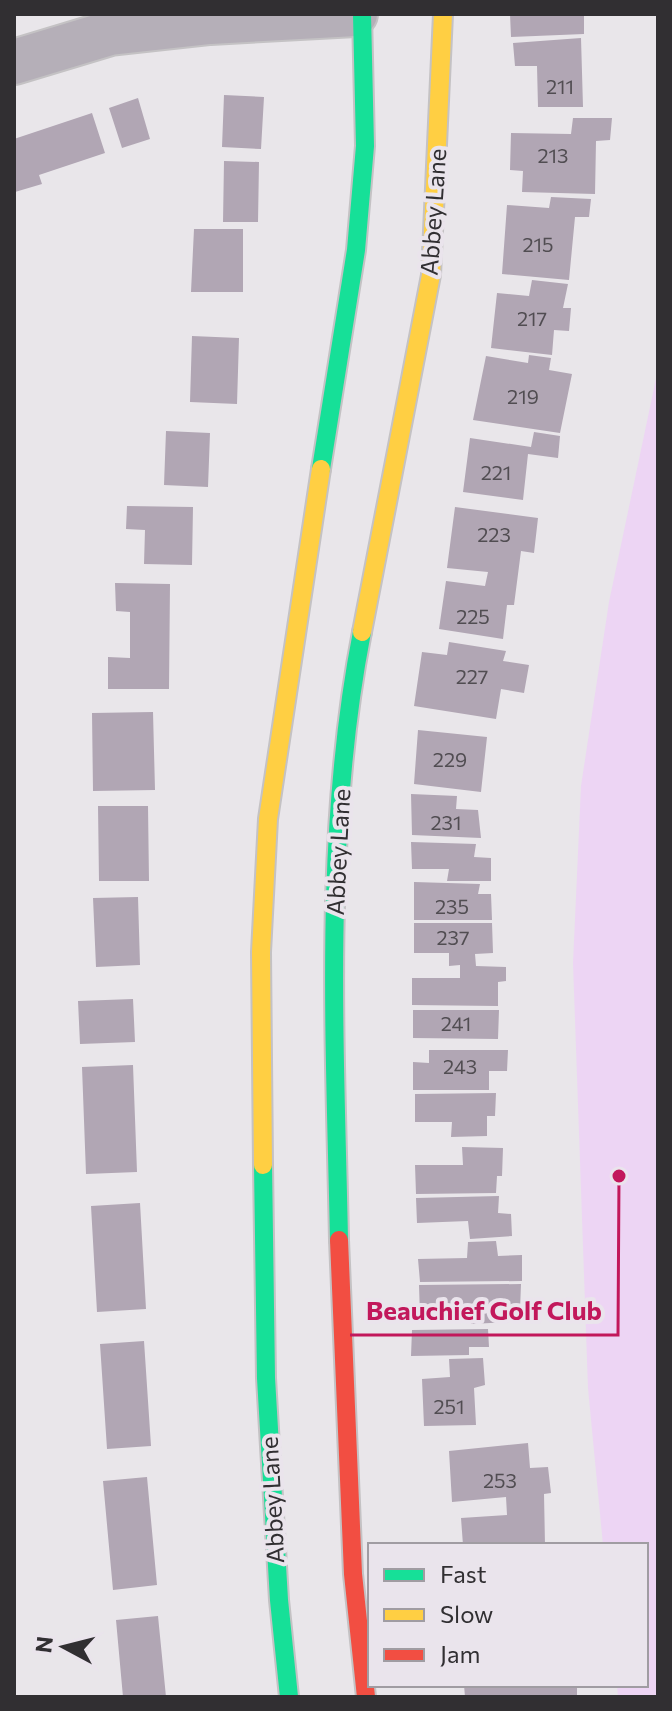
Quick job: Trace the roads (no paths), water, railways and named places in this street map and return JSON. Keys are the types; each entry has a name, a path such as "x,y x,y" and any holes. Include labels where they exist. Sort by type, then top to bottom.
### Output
{"street":[{"path":"14,62 110,33 210,22 355,14"},
{"name":"Abbey Lane","path":"289,1697 279,1600 266,1378 261,952 268,819 356,250 365,146 362,14"},
{"name":"Abbey Lane","path":"366,1697 353,1574 341,1320 335,1017 336,837 356,660 431,275 443,14"}],"place":[{"name":"Beauchief Golf Club","path":"619,1176"}]}
